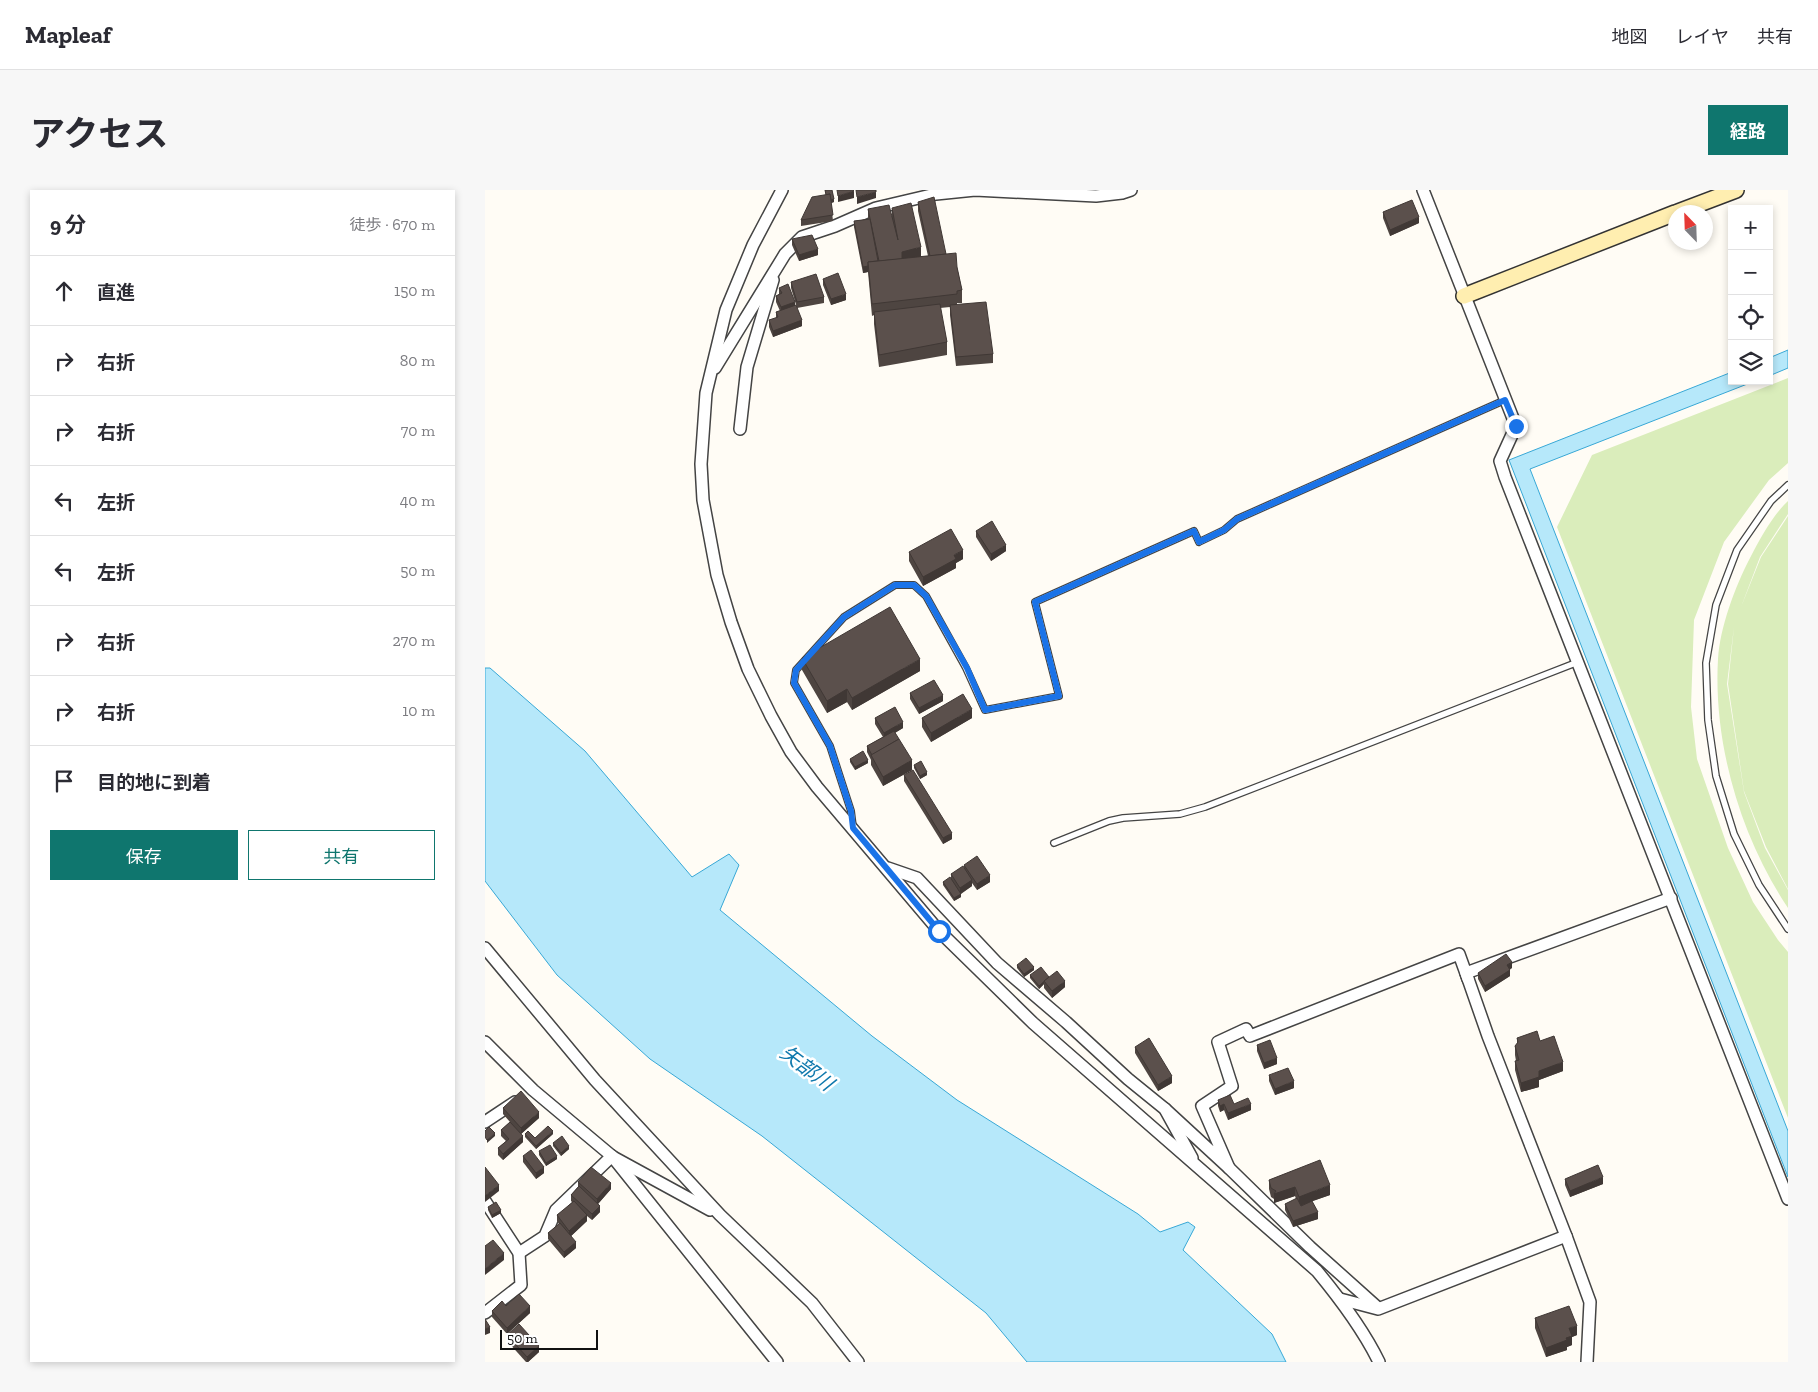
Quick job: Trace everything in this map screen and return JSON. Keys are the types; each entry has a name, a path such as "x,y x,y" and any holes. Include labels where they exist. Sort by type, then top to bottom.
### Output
{"street":[{"path":"781,190 753,245 726,310 708,380 701,464 703,500 717,575 731,622 749,669 771,716 791,752 817,787 939,931 1033,1023 1317,1271 1360,1328 1379,1362"},
{"path":"708,380 777,266 785,254 802,237 835,226 876,208 936,194 975,190 1096,196 1131,190"},
{"path":"1423,190 1516,426 1500,461 1505,477 1788,1199"},
{"path":"1697,205 1735,190"},
{"path":"1464,296 1668,217"},
{"path":"740,429 747,367 777,266"},
{"path":"886,868 917,878 997,963 1067,1022 1128,1079 1165,1109 1378,1309"},
{"path":"1587,1362 1590,1302 1487,1036 1466,973 1671,898"},
{"path":"485,948 595,1080 721,1215 813,1303 858,1362"},
{"path":"1229,1168 1203,1106 1232,1086 1218,1042 1246,1029 1250,1036 1459,954 1468,979"},
{"path":"485,1042 533,1090 612,1156 777,1362"},
{"path":"485,1122 533,1090"},
{"path":"1165,1109 1196,1165"},
{"path":"612,1156 721,1215"},
{"path":"519,1252 545,1236 556,1210 612,1156"},
{"path":"485,1200 519,1252 521,1285 485,1313"},
{"path":"1340,1299 1378,1309 1566,1236"}],"lane":[{"path":"853,828 851,811 830,746 794,683 796,670 844,617 895,585 914,585 926,596 967,668 985,710 1059,696 1035,602 1194,531 1199,542 1224,530 1237,519 1505,400"},
{"path":"1788,485 1771,501 1737,550 1716,605 1706,664 1708,720 1716,776 1734,834 1759,885 1788,929"},
{"path":"1054,843 1123,818 1180,814 1205,806 1578,662"}],"green space":[{"path":"1788,378 1788,463 1769,480 1724,542 1694,620 1691,707 1697,759 1728,848 1753,902 1788,952 1788,1118 1557,527 1592,455"},
{"path":"1788,501 1788,514 1760,557 1741,607 1761,557 1788,516 1788,889 1766,847 1744,791 1728,684 1734,627 1727,684 1744,792 1765,848 1788,890 1788,908 1771,881 1757,852 1733,789 1720,724 1718,659 1725,621 1744,569 1762,536"}],"water":[{"path":"1788,350 1788,368 1773,374 1773,356"},
{"path":"1728,374 1728,385 1745,385 1530,469 1788,1131 1788,1177 1509,460"},
{"name":"矢部川","path":"485,668 490,668 585,751 692,877 729,854 739,865 720,910 872,1036 957,1100 1138,1214 1160,1232 1188,1222 1195,1227 1183,1250 1272,1334 1286,1362 1027,1362 986,1313 762,1136 650,1059 557,975 485,881"}],"building":[{"path":"825,190 832,190 834,199 831,200 830,194 826,195"},
{"path":"837,190 853,190 854,191 838,196"},
{"path":"856,190 876,190 876,192 857,197"},
{"path":"830,194 833,215 801,220 812,197"},
{"path":"934,197 946,254 930,256 918,202"},
{"path":"1412,200 1419,217 1390,230 1383,212"},
{"path":"911,203 921,247 902,252 902,259 879,261 868,209 889,205 898,240 892,208"},
{"path":"870,219 878,261 868,262 868,266 863,267 854,221"},
{"path":"812,235 818,249 799,255 792,239"},
{"path":"956,253 962,290 957,291 957,294 872,304 868,262"},
{"path":"838,273 846,294 831,299 823,279"},
{"path":"816,274 824,297 797,302 791,282"},
{"path":"788,284 795,302 781,307 776,296 782,293 779,288"},
{"path":"986,302 993,354 956,357 950,305"},
{"path":"940,304 947,342 879,355 874,312"},
{"path":"796,305 802,320 773,331 769,320 778,317 776,312"},
{"path":"992,521 1006,545 991,554 976,531"},
{"path":"951,529 963,550 954,555 956,559 923,577 909,552"},
{"path":"890,607 920,659 852,698 847,689 827,701 802,658"},
{"path":"934,680 943,695 919,708 910,693"},
{"path":"963,694 972,709 931,733 922,718"},
{"path":"895,707 903,722 884,733 875,718"},
{"path":"894,731 899,739 872,755 867,746"},
{"path":"899,739 912,760 883,777 871,755"},
{"path":"863,751 868,760 855,767 850,759"},
{"path":"921,761 927,772 920,776 914,765"},
{"path":"913,770 952,833 943,838 904,775"},
{"path":"977,856 990,875 977,884 964,865"},
{"path":"963,866 972,880 960,888 951,874"},
{"path":"950,877 961,894 954,898 943,882"},
{"path":"1506,954 1512,962 1507,965 1510,970 1485,986 1478,973"},
{"path":"1026,958 1034,967 1024,974 1017,965"},
{"path":"1041,967 1049,977 1039,986 1030,975"},
{"path":"1057,971 1065,981 1052,991 1044,981"},
{"path":"1537,1031 1540,1041 1554,1036 1563,1062 1539,1071 1539,1077 1521,1083 1515,1061 1519,1060 1515,1046 1518,1042 1517,1038"},
{"path":"1149,1038 1172,1076 1158,1085 1135,1047"},
{"path":"1270,1040 1277,1058 1264,1063 1257,1045"},
{"path":"1288,1068 1294,1081 1275,1089 1269,1075"},
{"path":"521,1091 539,1112 521,1128 503,1108"},
{"path":"1230,1095 1234,1104 1248,1098 1251,1104 1228,1113 1224,1104 1220,1106 1218,1100"},
{"path":"510,1122 523,1136 503,1154 498,1148 509,1139 501,1130"},
{"path":"548,1126 553,1131 536,1146 525,1134 528,1131 535,1138"},
{"path":"489,1127 495,1133 487,1140 485,1131"},
{"path":"562,1136 569,1146 561,1153 553,1143"},
{"path":"550,1145 557,1156 546,1163 539,1151"},
{"path":"531,1150 544,1167 536,1173 523,1156"},
{"path":"1320,1160 1330,1185 1299,1197 1295,1187 1274,1194 1276,1191 1271,1188 1269,1180"},
{"path":"1598,1165 1603,1177 1570,1191 1565,1179"},
{"path":"485,1167 499,1185 485,1196"},
{"path":"591,1167 611,1183 597,1199 578,1182"},
{"path":"579,1186 600,1206 592,1214 571,1195"},
{"path":"1297,1198 1301,1206 1312,1201 1318,1212 1293,1221 1285,1204"},
{"path":"574,1201 587,1215 569,1231 557,1215"},
{"path":"496,1202 501,1210 492,1215 488,1207"},
{"path":"560,1223 576,1242 564,1252 548,1233"},
{"path":"493,1240 504,1253 485,1269 485,1246"},
{"path":"519,1294 530,1306 507,1328 492,1311 502,1301 506,1306"},
{"path":"1569,1306 1577,1326 1569,1328 1572,1336 1566,1338 1567,1340 1546,1348 1535,1318"},
{"path":"485,1319 490,1327 485,1329"},
{"path":"519,1324 539,1346 527,1357 507,1335"}],"route":[{"path":"939,931 853,828 851,811 830,746 794,683 796,670 844,617 895,585 914,585 926,596 967,668 985,710 1059,696 1035,602 1194,531 1199,542 1224,530 1237,519 1505,400 1516,426"}]}
